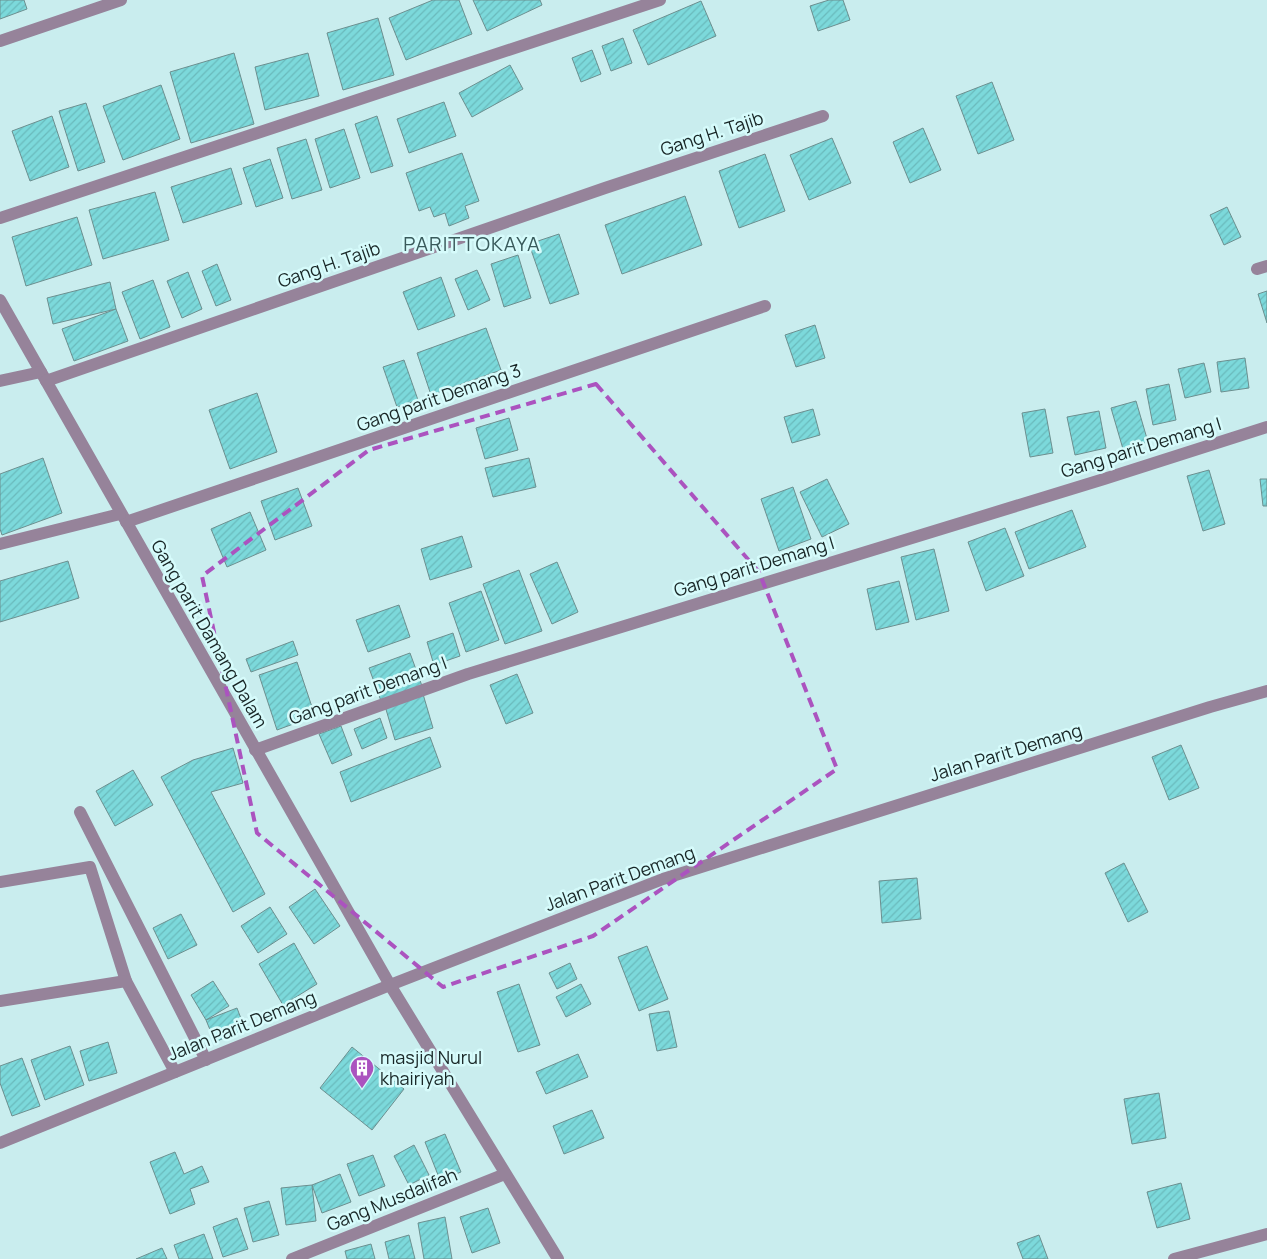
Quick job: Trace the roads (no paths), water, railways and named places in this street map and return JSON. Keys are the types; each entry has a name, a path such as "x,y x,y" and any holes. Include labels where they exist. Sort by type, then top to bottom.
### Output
{"street":[{"path":"0,41 121,0"},
{"path":"0,218 660,0"},
{"name":"Gang H. Tajib","path":"0,381 43,376 823,116"},
{"name":"Gang parit Damang Dalam","path":"0,300 390,985 558,1259"},
{"name":"Gang parit Demang 3","path":"0,544 123,518 765,306"},
{"name":"Gang parit Demang I","path":"255,750 468,674 1104,479 1267,427"},
{"name":"Jalan Parit Demang","path":"0,1143 390,985 663,879 1210,707 1267,691"},
{"path":"80,812 206,1060"},
{"path":"0,882 90,867 126,981 175,1072"},
{"path":"0,1001 126,981"},
{"name":"Gang Musdalifah","path":"292,1259 505,1174"},
{"path":"1174,1259 1267,1234"}],"place":[{"name":"masjid Nurul khairiyah","path":"362,1089"}],"district":[{"name":"PARITTOKAYA","path":"472,244"}]}
